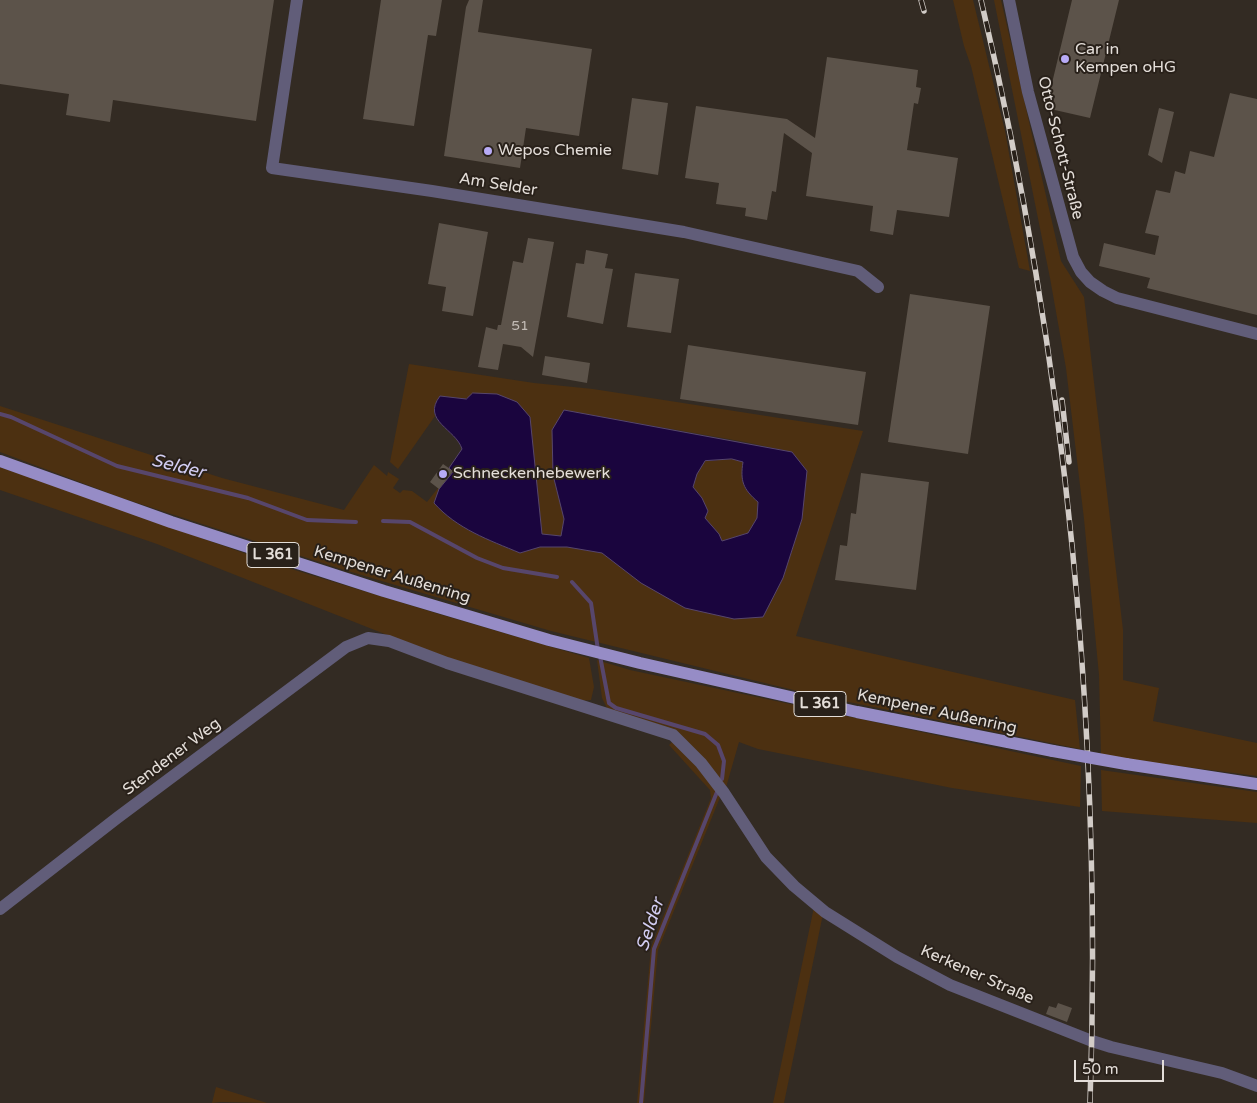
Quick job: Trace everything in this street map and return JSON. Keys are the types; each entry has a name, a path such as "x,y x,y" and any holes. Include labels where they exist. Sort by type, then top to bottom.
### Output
{"main road":[{"name":"Kempener Außenring","path":"0,461 171,522 384,591 549,640 640,663 857,712 1053,752 1257,784"}],"street":[{"name":"Am Selder","path":"297,0 272,168 432,191 684,232 858,271 878,287"},
{"name":"Otto-Schott-Straße","path":"1009,0 1028,92 1073,257 1081,272 1090,282 1103,291 1136,304 1257,334"},
{"name":"Kerkener Straße","path":"368,638 389,641 447,663 673,735 701,763 766,856 794,886 825,912 897,957 950,985 1092,1041 1222,1073 1257,1086"},
{"name":"Stendener Weg","path":"0,909 117,818 346,647 368,638"}],"shaded area":[{"path":"953,0 973,0 1005,131 1030,271 1019,268 971,66"},
{"path":"994,0 1001,0 1061,261 1084,297 1123,630 1123,680 1159,688 1153,721 1257,743 1257,776 1101,756 1099,675 1084,519 1066,368 1050,278"},
{"path":"409,364 534,383 593,389 863,431 796,636 1075,700 1080,749 814,695 551,631 341,569 122,498 0,452 0,406 222,478 344,510 374,465 387,476 388,472 399,479 393,488 400,493 403,490 412,491 427,502 438,488 434,503 453,520 474,533 520,553 540,547 567,547 602,553 641,583 763,617 783,578 802,519 792,452 564,410 553,475 564,519 561,536 542,534 530,417 466,399 440,396 434,413 435,416 398,469 390,462"},
{"path":"473,393 497,394 517,402 530,417 542,534 561,536 564,519 553,475 552,430 564,410 792,452 807,471 802,519 783,578 763,617 734,619 685,608 641,583 602,553 567,547 540,547 520,553 474,533 453,520 434,503 439,489 453,472 449,468 462,449 459,442 437,418 435,405 440,396 466,399","holes":["732,459 743,462 742,480 746,489 758,502 757,518 748,533 722,541 719,534 705,518 708,511 702,498 693,487 697,474 705,461"]},
{"path":"732,459 743,462 745,484 750,494 758,502 757,518 748,533 722,541 719,534 705,518 693,488 697,474 705,461"},
{"path":"0,467 275,564 589,658 594,687 591,700 577,701 448,659 157,544 0,490"},
{"path":"597,660 630,670 1081,766 1080,807 952,788 758,749 739,742 725,791 685,741 607,708 602,698"},
{"path":"674,740 721,795 658,950 644,1103 637,1103 651,947 711,798 710,790 669,745"},
{"path":"1101,770 1257,792 1257,823 1102,811"},
{"path":"814,907 823,914 784,1103 773,1103"},
{"path":"216,1087 267,1103 212,1103"}],"building":[{"path":"0,0 274,0 256,121 113,100 110,122 66,115 69,94 0,84"},
{"path":"381,0 442,0 436,36 428,35 414,126 363,119"},
{"path":"469,0 483,0 478,32 592,49 579,136 526,128 520,168 444,156 466,7"},
{"path":"1072,0 1119,0 1090,118 1046,108"},
{"path":"827,57 918,70 916,87 921,88 918,104 914,103 907,150 958,158 949,217 897,210 893,235 870,231 873,206 806,196 812,153 784,133 776,192 772,191 767,220 745,216 746,208 716,204 719,183 685,178 696,106 787,119 815,138"},
{"path":"1230,93 1257,99 1257,315 1147,288 1150,278 1099,266 1104,243 1155,255 1159,236 1145,233 1156,190 1170,193 1175,171 1185,174 1190,151 1214,157"},
{"path":"632,98 668,103 658,175 622,169"},
{"path":"1159,108 1174,112 1162,163 1148,155"},
{"path":"439,223 488,232 473,316 442,311 446,287 428,284"},
{"path":"528,238 554,242 533,357 521,347 503,344 498,370 478,367 486,327 497,330 498,325 501,325 513,261 523,263"},
{"path":"586,250 608,254 605,268 613,269 603,324 567,317 576,263 584,264"},
{"path":"635,273 679,279 671,333 627,327"},
{"path":"910,294 990,306 968,454 888,442"},
{"path":"688,345 866,372 858,425 680,399"},
{"path":"545,356 590,363 587,383 542,375"},
{"name":"Schneckenhebewerk","path":"443,464 453,471 439,489 430,482"},
{"path":"861,473 929,482 916,590 835,580 840,545 847,546 851,513 856,514"},
{"path":"1058,1003 1072,1008 1067,1022 1046,1014 1049,1006 1056,1008"}],"waterway":[{"name":"Selder","path":"0,414 11,417 117,466 248,498 307,520 356,522"},
{"name":"Selder","path":"383,521 410,522 477,558 503,568 557,577"},
{"name":"Selder","path":"572,582 591,603 598,650"},
{"name":"Selder","path":"600,656 609,703 616,708 705,734 718,745 724,761 722,779"},
{"name":"Selder","path":"641,1103 654,949 717,792"}],"railway":[{"path":"921,0 924,11"},
{"path":"981,0 1011,136 1036,272 1056,410 1072,548 1084,686 1090,825 1093,964 1090,1103"},
{"path":"1062,400 1069,462"}],"place":[{"name":"Car in Kempen oHG","path":"1065,59"},
{"name":"Wepos Chemie","path":"488,151"},
{"name":"Schneckenhebewerk","path":"443,474"}]}
